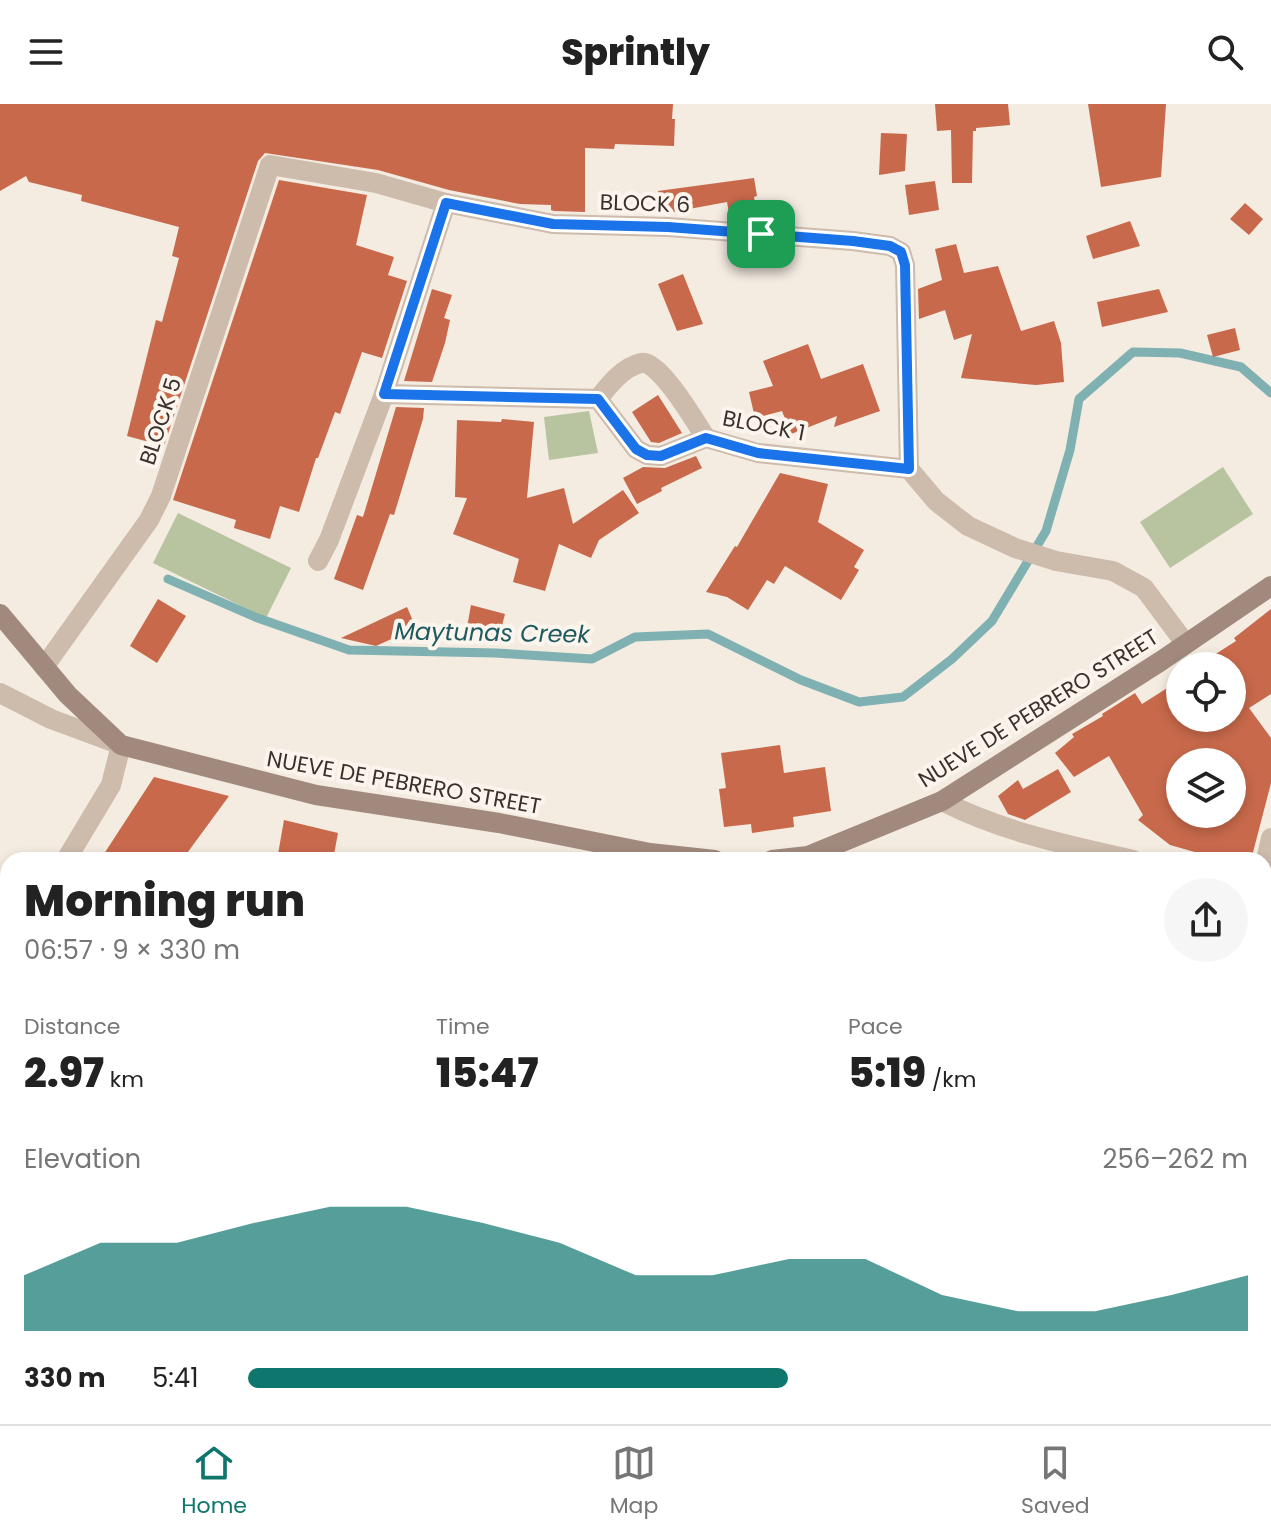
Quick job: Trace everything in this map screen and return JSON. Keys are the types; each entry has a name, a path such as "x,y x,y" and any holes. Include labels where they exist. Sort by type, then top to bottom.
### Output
{"main road":[{"name":"NUEVE DE PEBRERO STREET","path":"820,852 942,801 1271,586"},
{"name":"NUEVE DE PEBRERO STREET","path":"0,614 68,695 121,745 316,795 499,823 645,852"}],"street":[{"name":"BLOCK 6","path":"270,165 376,183 446,203 553,224 668,227 890,246 901,252 905,265 909,469"},
{"name":"BLOCK 5","path":"44,667 149,520 161,496 270,165"},
{"path":"318,561 329,540 384,394 446,203"},
{"path":"384,394 598,399 616,377 640,363 647,363 670,383 706,438"},
{"name":"BLOCK 1","path":"598,399 636,449 647,455 661,456 706,438 758,453 909,469"},
{"path":"909,469 936,501 968,526 1015,548 1056,561 1113,571 1144,588 1185,643"},
{"path":"0,693 51,719 121,745 111,785 71,852"},
{"path":"942,801 976,818 1023,835 1098,852"}],"green space":[{"path":"589,411 598,453 549,460 544,417"},
{"path":"1223,467 1253,514 1170,568 1140,522"},
{"path":"178,513 291,568 266,618 153,563"}],"building":[{"path":"0,104 673,104 674,146 615,144 614,149 585,148 585,212 554,211 551,205 520,204 449,190 378,170 265,153 258,161 164,446 127,436 156,320 162,322 179,258 172,256 179,227 81,201 82,195 29,182 26,176 0,191"},
{"path":"935,104 1008,104 1010,125 976,128 973,131 972,183 952,183 951,130 937,131"},
{"path":"1088,104 1166,104 1161,177 1101,187"},
{"path":"881,133 907,134 905,171 879,175"},
{"path":"754,178 756,209 729,213 727,202 662,214 658,191"},
{"path":"279,180 367,195 356,245 394,257 388,275 407,281 382,358 362,352 340,414 335,412 316,458 299,512 280,506 270,539 234,528 236,520 173,500"},
{"path":"935,181 939,210 909,215 905,185"},
{"path":"1245,203 1263,219 1249,235 1230,219"},
{"path":"1130,221 1140,246 1093,259 1086,236"},
{"path":"956,244 964,273 998,266 1021,331 1054,321 1061,343 1064,382 1036,385 961,378 972,334 954,340 945,310 919,319 918,289 942,280 935,249"},
{"path":"683,274 703,324 677,331 658,284"},
{"path":"432,289 452,295 444,318 450,320 445,343 432,382 404,381"},
{"path":"1159,289 1168,312 1102,327 1097,302"},
{"path":"1235,328 1240,350 1213,357 1207,335"},
{"path":"808,344 821,379 863,364 880,411 834,427 837,416 791,434 782,411 755,418 749,392 773,386 763,361"},
{"path":"658,395 682,433 659,443 651,442 632,412"},
{"path":"396,407 424,408 423,419 394,515 390,514 363,590 334,579 357,515 363,517"},
{"path":"502,419 534,422 527,498 564,488 573,524 623,490 639,513 599,540 591,558 559,544 545,591 513,582 519,559 453,534 467,498 455,497 457,420 501,422"},
{"path":"696,456 702,468 637,504 623,478 643,467 665,468"},
{"path":"780,473 828,484 818,522 864,550 854,567 859,570 841,600 785,566 774,584 767,580 748,610 727,597 706,592 737,547"},
{"path":"158,599 186,616 157,663 130,646"},
{"path":"471,605 505,614 498,641 466,633"},
{"path":"407,607 416,628 376,646 341,638"},
{"path":"1271,609 1271,694 1249,708 1271,738 1271,783 1253,852 1195,852 1170,845 1138,820 1143,815 1109,756 1074,777 1055,753 1074,737 1072,734 1135,693 1142,704 1166,689 1166,732 1246,732 1246,652 1219,652 1236,641 1234,638"},
{"path":"780,745 784,773 825,767 831,811 793,817 794,827 752,833 751,824 724,827 719,789 726,788 721,753"},
{"path":"1058,769 1071,792 1025,820 1008,814 998,796 1018,780 1023,789"},
{"path":"154,777 229,796 188,852 105,852"},
{"path":"284,820 338,833 334,852 278,852"}],"waterway":[{"name":"Maytunas Creek","path":"168,579 255,617 349,650 496,653 592,659 635,637 708,634 801,680 859,702 903,697 952,659 992,621 1046,531 1070,450 1079,399 1133,352 1180,353 1241,367 1271,393"}],"route":[{"path":"446,203 553,224 668,227 761,234 853,241 890,246 901,252 905,265 909,469 758,453 706,438 661,456 647,455 636,449 598,399 384,394 446,203"}]}
